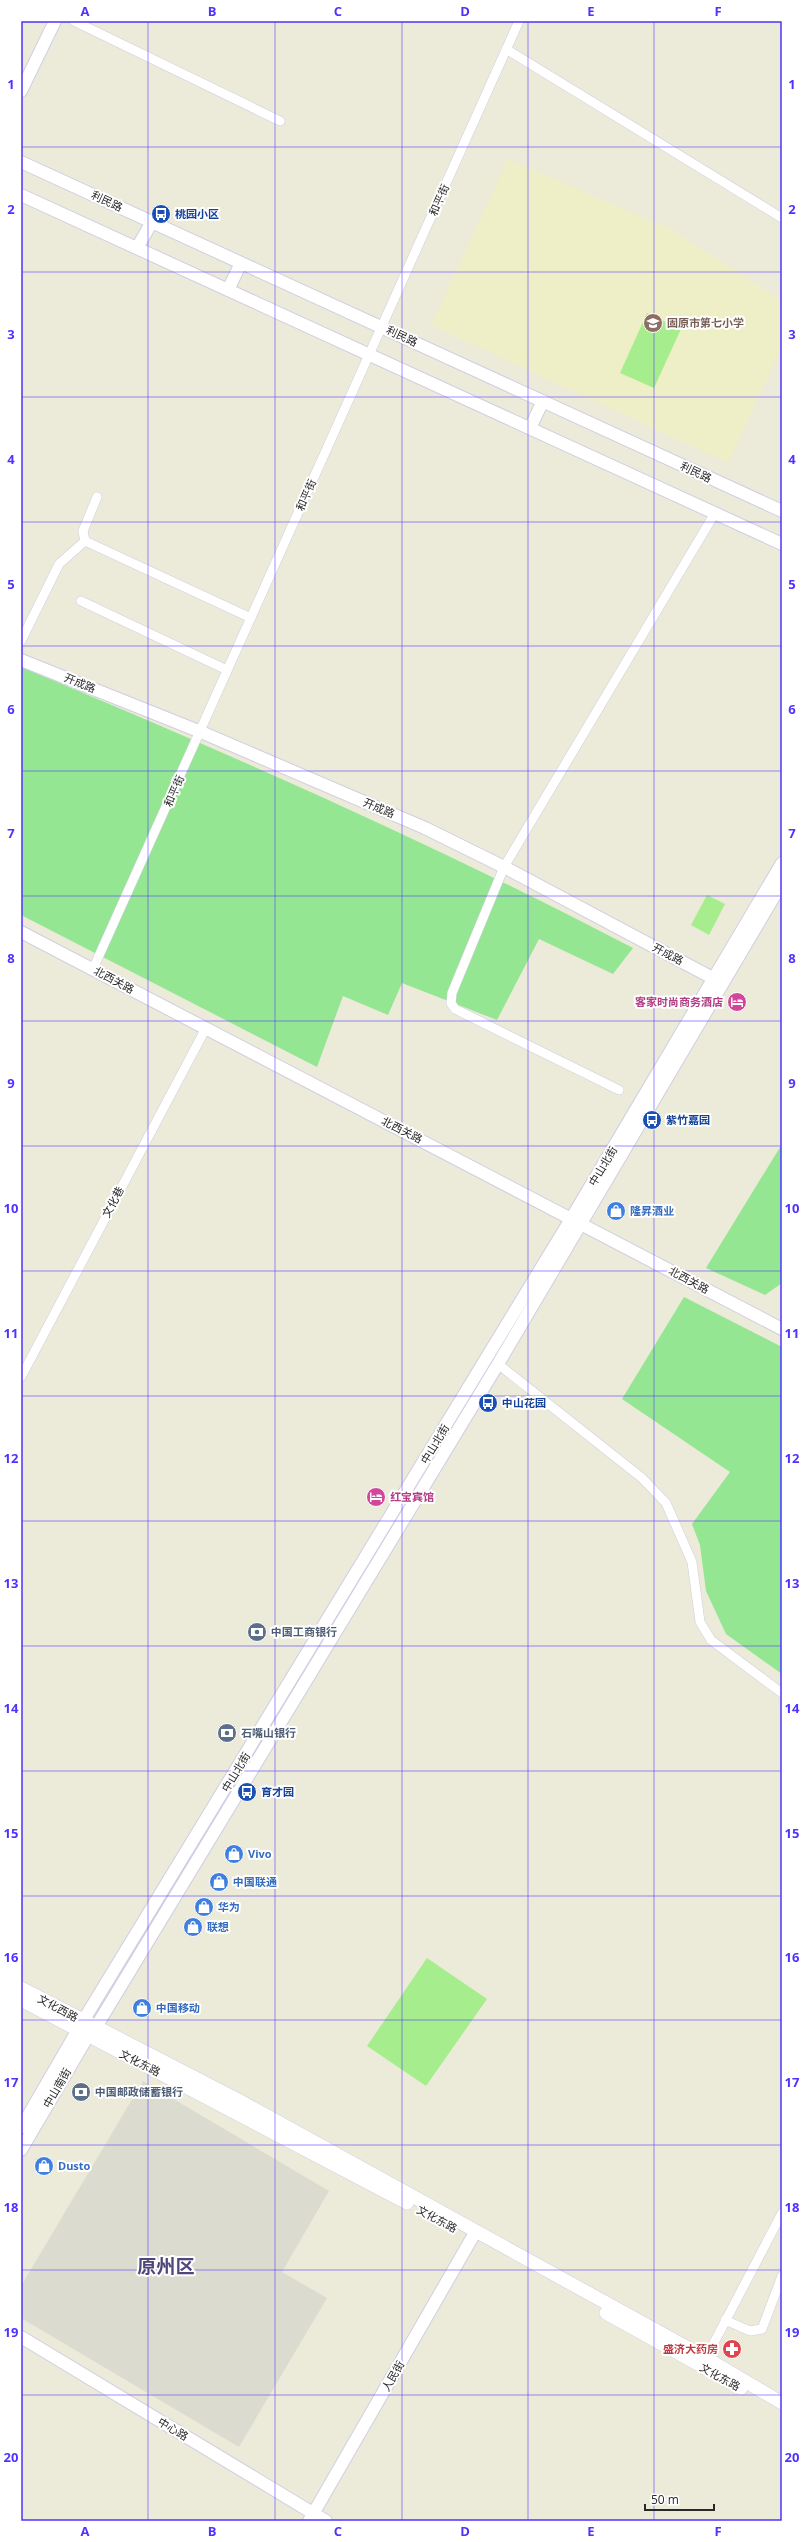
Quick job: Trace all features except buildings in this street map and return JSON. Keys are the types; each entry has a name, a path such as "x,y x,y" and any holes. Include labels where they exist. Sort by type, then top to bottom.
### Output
{"main road":[{"name":"文化西路","path":"21,1988 86,2029"},
{"name":"文化西路","path":"21,2000 86,2029"},
{"name":"文化东路","path":"86,2029 240,2101 782,2411"},
{"name":"文化东路","path":"474,2234 706,2358 782,2403"}],"street":[{"path":"21,91 55,21"},
{"path":"74,21 280,121"},
{"name":"和平街","path":"93,969 201,732 227,670 519,21"},
{"path":"506,49 782,218"},
{"name":"利民路","path":"21,162 782,511"},
{"path":"21,195 782,544"},
{"path":"137,248 152,222"},
{"path":"228,290 241,262"},
{"path":"530,428 543,401"},
{"path":"85,541 83,531 97,497"},
{"path":"619,1090 455,1009 451,1003 452,993 504,867 715,513"},
{"path":"85,541 251,618"},
{"path":"21,641 58,564 85,541"},
{"path":"81,601 227,670"},
{"name":"开成路","path":"21,660 201,732 425,828 504,867 719,982"},
{"name":"中山北街","path":"719,982 782,863"},
{"name":"中山北街","path":"86,2029 576,1221 719,982 782,883"},
{"name":"北西关路","path":"21,932 782,1329"},
{"name":"文化巷","path":"21,1377 206,1028"},
{"name":"中山北街","path":"86,2029 498,1364 576,1221"},
{"path":"498,1364 642,1478 666,1503 692,1562 700,1622 711,1640 782,1693"},
{"name":"中山南街","path":"21,2128 86,2029"},
{"name":"中山南街","path":"21,2150 86,2029"},
{"path":"706,2358 782,2213"},
{"name":"人民街","path":"312,2517 474,2234"},
{"path":"725,2320 750,2331 762,2329 782,2276"},
{"name":"中心路","path":"21,2337 312,2517 326,2521"}],"shaded area":[{"name":"固原市第七小学","path":"508,159 672,230 782,301 782,346 728,463 431,325"},
{"path":"143,2081 329,2191 282,2272 327,2298 239,2447 21,2318 21,2286"}],"green space":[{"path":"647,313 681,329 654,388 620,373"},
{"path":"21,667 253,766 330,801 483,872 633,948 613,974 539,939 497,1020 402,983 388,1015 343,996 317,1067 21,915"},
{"path":"707,895 725,904 709,935 691,925"},
{"path":"782,1144 782,1283 765,1295 706,1268"},
{"path":"684,1297 782,1347 782,1674 726,1634 706,1591 700,1545 692,1524 730,1472 622,1399"},
{"path":"427,1958 487,1999 426,2086 367,2046"}],"place":[{"name":"桃园小区","path":"161,214"},
{"name":"固原市第七小学","path":"653,323"},
{"name":"客家时尚商务酒店","path":"737,1002"},
{"name":"紫竹嘉园","path":"652,1120"},
{"name":"隆昇酒业","path":"616,1211"},
{"name":"中山花园","path":"488,1403"},
{"name":"红宝宾馆","path":"376,1497"},
{"name":"中国工商银行","path":"257,1632"},
{"name":"石嘴山银行","path":"227,1733"},
{"name":"育才园","path":"247,1792"},
{"name":"Vivo","path":"234,1854"},
{"name":"中国联通","path":"219,1882"},
{"name":"华为","path":"204,1907"},
{"name":"联想","path":"193,1927"},
{"name":"中国移动","path":"142,2008"},
{"name":"中国邮政储蓄银行","path":"81,2092"},
{"name":"Dusto","path":"44,2166"},
{"name":"盛济大药房","path":"732,2349"}],"district":[{"name":"原州区","path":"166,2266"}]}
